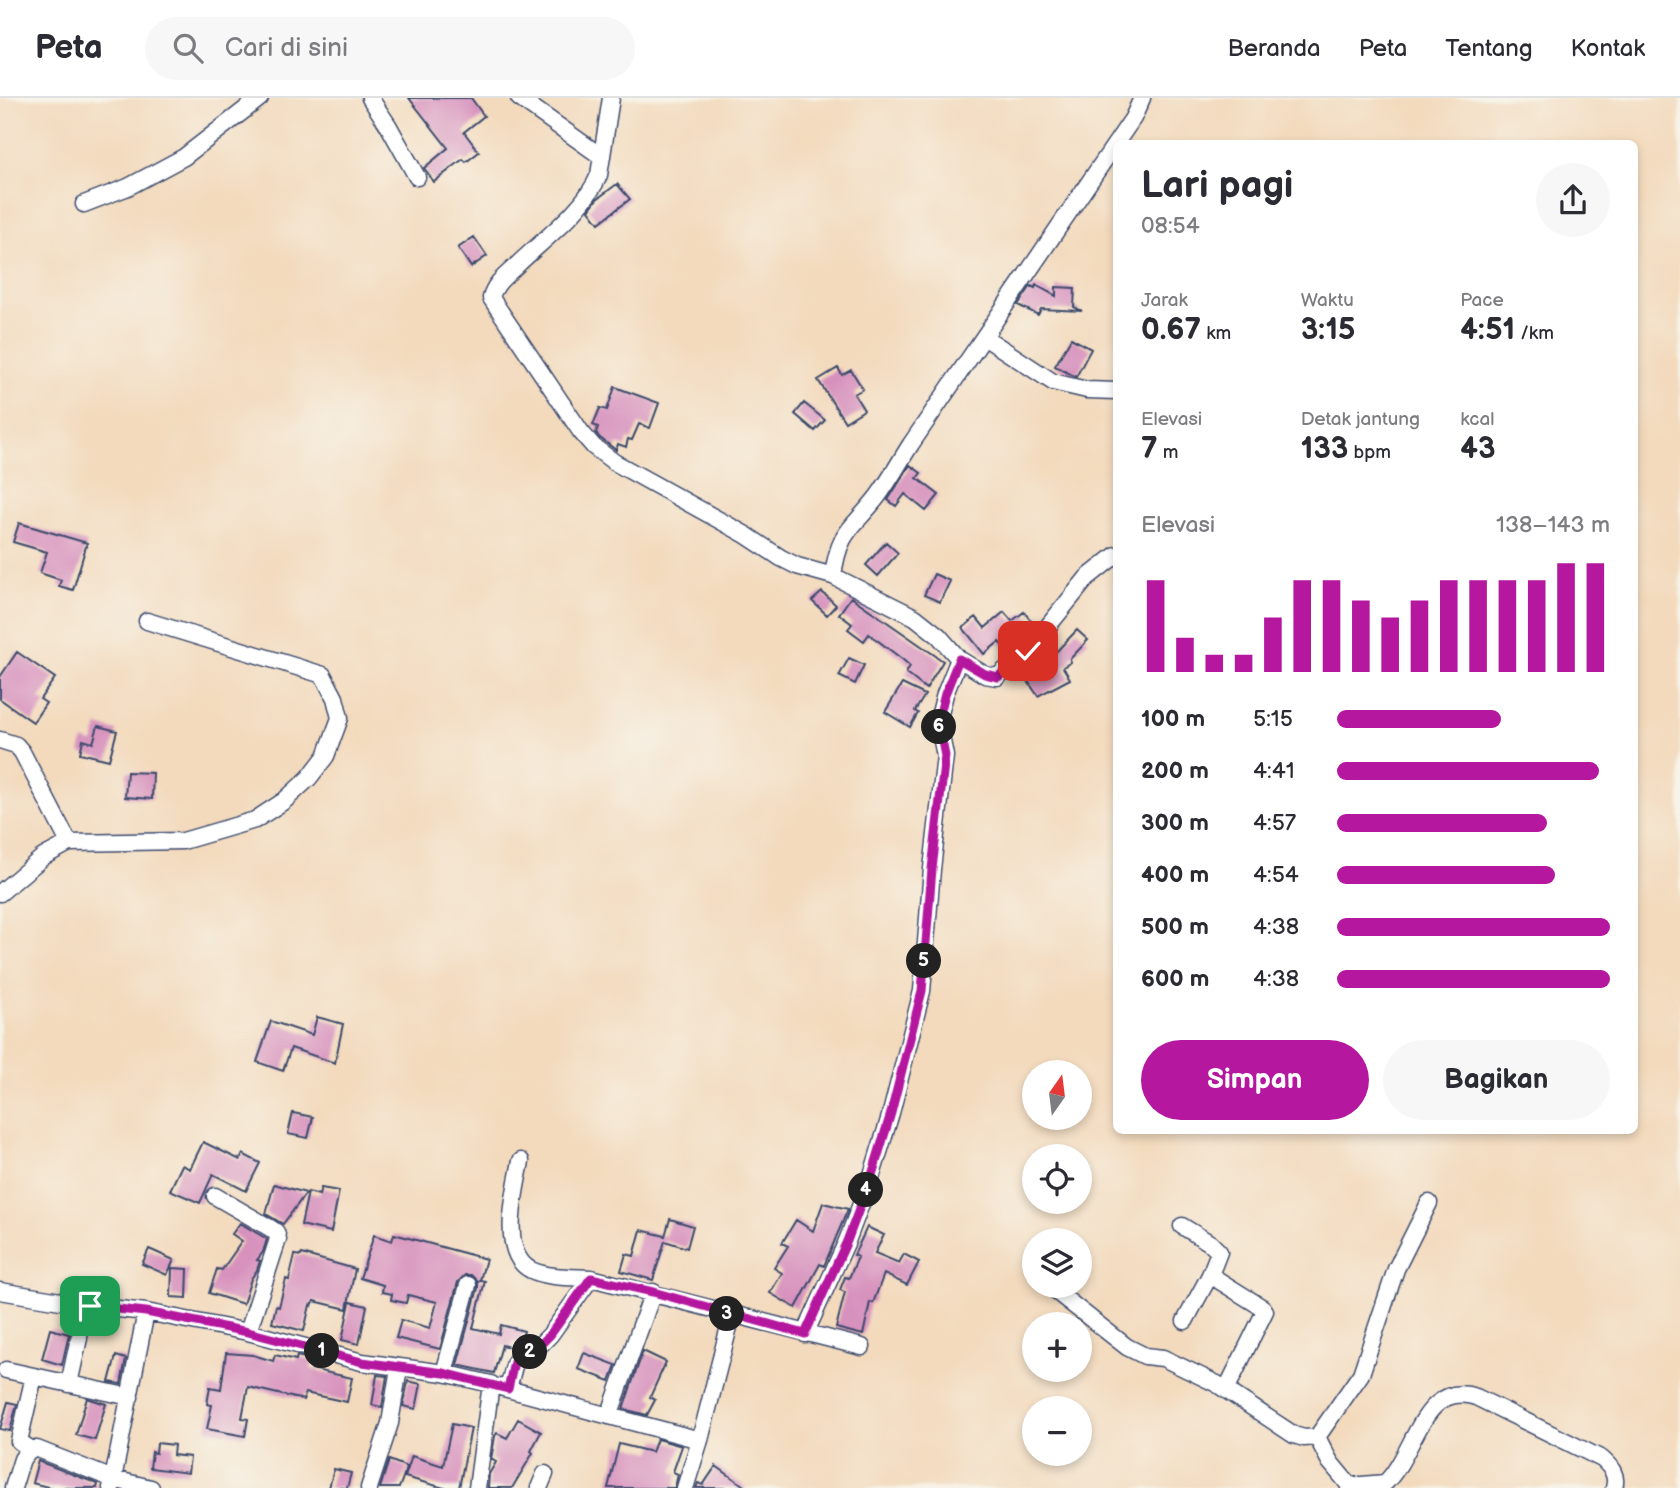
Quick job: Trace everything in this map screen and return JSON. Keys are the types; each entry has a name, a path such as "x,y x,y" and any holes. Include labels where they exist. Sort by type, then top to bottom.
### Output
{"street":[{"path":"370,98 417,177"},
{"path":"519,98 602,157"},
{"path":"611,98 599,175 589,194 497,284 491,298 581,432 594,447 614,462 781,558 797,566 833,576 915,617 939,636 959,659 985,674 998,677 1028,651 1087,578 1113,557"},
{"path":"1118,140 1142,98"},
{"path":"84,204 128,187 184,157 212,137 255,99"},
{"path":"833,576 838,552 848,528 878,496 1113,147"},
{"path":"984,337 1053,382 1087,390 1113,391"},
{"path":"0,893 43,857 69,843 183,841 255,820 284,801 309,778 326,756 340,718 335,698 323,674 146,621"},
{"path":"805,1334 847,1241 872,1175 922,991 945,756 938,721 959,659"},
{"path":"0,740 16,746 22,752 69,843"},
{"path":"521,1161 510,1230 520,1260 525,1266 541,1273 591,1278 653,1292 732,1315 862,1347"},
{"path":"215,1196 276,1232 278,1239 248,1332"},
{"path":"1317,1437 1361,1374 1396,1269 1429,1203"},
{"path":"1182,1226 1210,1243 1219,1252 1185,1321"},
{"path":"1210,1275 1265,1311 1226,1390"},
{"path":"508,1389 514,1362 520,1355 539,1346 550,1335 591,1278"},
{"path":"444,1373 468,1285"},
{"path":"0,1291 146,1312 248,1332 362,1362 444,1373 700,1440"},
{"path":"609,1416 653,1292"},
{"path":"1064,1298 1127,1347 1145,1356 1163,1358 1217,1384 1294,1436 1317,1437"},
{"path":"112,1483 146,1312"},
{"path":"685,1488 732,1315"},
{"path":"69,1384 79,1338"},
{"path":"369,1488 390,1423 399,1368"},
{"path":"6,1370 130,1397"},
{"path":"34,1376 19,1441 30,1449 37,1449 112,1483 151,1488"},
{"path":"477,1488 491,1384"},
{"path":"1317,1437 1330,1462 1349,1487 1385,1483 1401,1463 1433,1406 1443,1398 1457,1393 1476,1397 1602,1459 1615,1475 1614,1488"},
{"path":"13,1488 22,1459 30,1449"}],"building":[{"path":"409,98 471,98 484,116 464,132 479,152 466,162 463,159 434,182 424,168 448,148"},
{"path":"617,184 630,199 599,223 589,210 597,199"},
{"path":"474,237 487,256 471,267 458,248"},
{"path":"1036,285 1056,296 1056,287 1075,288 1074,307 1082,311 1041,309 1038,315 1018,305 1031,286 1035,288"},
{"path":"1071,338 1091,349 1076,377 1055,366"},
{"path":"838,368 842,375 851,370 863,389 854,394 864,410 845,422 818,380"},
{"path":"615,387 659,403 650,428 639,424 632,440 628,439 626,447 618,444 616,450 600,438 596,433 598,427 593,425 600,408 607,410"},
{"path":"804,403 825,420 815,431 795,414"},
{"path":"910,465 921,473 917,478 939,495 926,511 905,494 896,506 888,500"},
{"path":"19,523 87,543 73,590 59,586 61,580 40,573 47,552 13,542"},
{"path":"886,542 898,553 878,576 866,565"},
{"path":"934,574 950,581 940,602 924,595"},
{"path":"822,592 836,605 827,615 812,601"},
{"path":"851,597 943,661 926,689 906,673 910,666 902,659 869,634 864,641 848,629 852,624 839,614"},
{"path":"1004,612 1012,621 1024,612 1032,622 1021,632 1024,636 1006,650 999,642 984,654 963,628 976,617 985,628"},
{"path":"1077,630 1088,640 1070,659 1071,662 1063,667 1070,679 1038,696 1025,677 1044,665 1041,661 1057,651"},
{"path":"17,652 55,678 40,699 46,703 33,722 0,699 0,677"},
{"path":"849,658 864,665 855,684 839,676"},
{"path":"902,684 925,695 915,711 918,713 910,727 885,712"},
{"path":"98,726 117,731 109,760 80,753 83,740 93,743"},
{"path":"127,772 153,773 152,799 125,797"},
{"path":"317,1017 343,1024 335,1063 291,1048 283,1071 257,1062 271,1021 312,1035"},
{"path":"293,1113 313,1117 308,1138 288,1134"},
{"path":"203,1142 240,1160 243,1154 260,1163 246,1191 213,1174 200,1203 170,1190 182,1165 190,1169"},
{"path":"274,1184 306,1193 283,1224 266,1214"},
{"path":"321,1188 339,1191 331,1232 301,1225 308,1192 319,1195"},
{"path":"823,1203 848,1209 824,1266 820,1264 796,1308 770,1293 782,1273 774,1268 788,1246 782,1243 796,1220 813,1231"},
{"path":"670,1219 693,1226 687,1248 665,1241 653,1280 621,1271 626,1254 634,1256 641,1230 665,1236"},
{"path":"240,1223 267,1239 257,1260 260,1261 243,1304 209,1293 217,1269 222,1270 242,1241 232,1234"},
{"path":"867,1227 884,1235 875,1253 899,1263 904,1254 919,1262 907,1285 884,1274 873,1303 870,1302 863,1335 836,1328 845,1292 840,1290 845,1277 849,1278 858,1257 854,1255"},
{"path":"394,1234 486,1259 480,1280 485,1281 473,1328 499,1334 501,1325 524,1331 521,1343 513,1342 512,1348 502,1345 494,1373 457,1365 478,1288 478,1282 471,1275 465,1275 458,1282 440,1349 396,1338 401,1320 430,1328 437,1302 408,1295 406,1303 391,1300 392,1294 382,1292 383,1285 360,1278 374,1235 392,1241"},
{"path":"149,1249 174,1260 167,1275 142,1264"},
{"path":"302,1254 355,1269 347,1309 314,1301 312,1306 310,1305 304,1331 272,1323 286,1279 289,1280 295,1255"},
{"path":"172,1268 188,1269 187,1298 171,1297"},
{"path":"350,1302 367,1306 359,1344 342,1340"},
{"path":"50,1329 69,1334 62,1365 42,1359"},
{"path":"643,1351 666,1362 650,1397 655,1400 647,1415 623,1409"},
{"path":"226,1353 253,1355 273,1361 275,1355 296,1360 297,1356 313,1360 311,1369 352,1378 347,1402 305,1393 304,1400 248,1387 242,1418 248,1419 245,1436 207,1429 212,1405 207,1404 210,1387 221,1389"},
{"path":"584,1353 616,1365 610,1381 578,1369"},
{"path":"116,1356 126,1359 121,1384 109,1382"},
{"path":"377,1375 387,1376 382,1407 372,1405"},
{"path":"408,1381 421,1384 416,1409 403,1406"},
{"path":"87,1398 106,1404 95,1440 76,1435"},
{"path":"8,1402 17,1404 10,1431 0,1429"},
{"path":"518,1419 541,1432 531,1451 533,1453 512,1488 488,1488 489,1474 496,1462 491,1459 495,1436 497,1433 507,1438"},
{"path":"452,1424 471,1428 459,1488 444,1488 405,1477 412,1456 443,1466"},
{"path":"657,1439 682,1446 673,1472 678,1474 675,1488 608,1488 619,1444 652,1452"},
{"path":"157,1443 174,1445 173,1455 190,1457 188,1473 150,1468 152,1452 156,1453"},
{"path":"389,1460 407,1467 399,1488 380,1488"},
{"path":"38,1461 98,1484 97,1488 52,1488 32,1483"},
{"path":"716,1466 747,1488 696,1488 698,1483 703,1485"},
{"path":"334,1469 351,1473 347,1488 329,1488"}],"route":[{"path":"90,1306 146,1312 248,1332 362,1362 444,1373 508,1389 514,1362 520,1355 539,1346 550,1335 591,1278 653,1292 805,1334 847,1241 872,1175 922,991 945,756 938,721 945,694 959,659 972,669 998,677 1028,651"}]}
